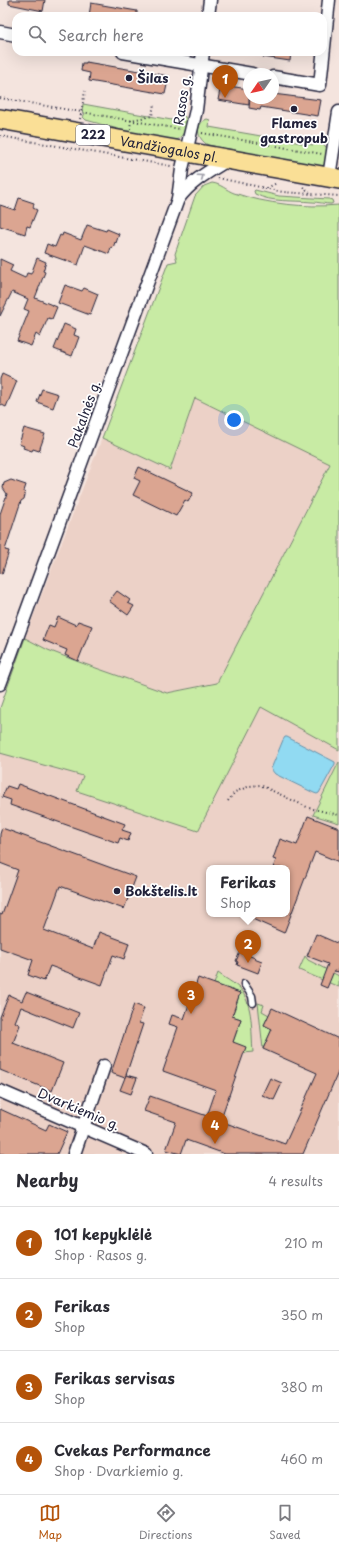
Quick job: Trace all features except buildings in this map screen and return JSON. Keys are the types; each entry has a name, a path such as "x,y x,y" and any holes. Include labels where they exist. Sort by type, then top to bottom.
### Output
{"main road":[{"name":"Vandžiogalos pl.","path":"0,119 184,161 229,159 334,178"}],"street":[{"path":"208,12 210,0"},
{"path":"327,19 329,0"},
{"path":"0,32 12,34"},
{"path":"145,56 243,73"},
{"name":"Rasos g.","path":"184,161 196,110 202,56"},
{"path":"279,78 320,85 323,56"},
{"path":"334,178 333,156 339,112"},
{"path":"178,199 185,190 203,175 229,159"},
{"name":"Pakalnės g.","path":"0,684 178,199 184,161"},
{"path":"74,1154 104,1066"},
{"name":"Dvarkiemio g.","path":"0,1091 146,1154"}],"lane":[{"path":"244,984 252,996 253,1003"}],"path":[{"path":"80,120 85,91"},
{"path":"0,98 333,156"},
{"path":"131,120 152,116 154,103"},
{"path":"0,136 124,157 184,161"},
{"path":"203,175 283,192 339,196"},
{"path":"267,188 278,182"},
{"path":"301,186 311,194"},
{"path":"228,801 235,792 254,784 260,785 309,808 339,815"}],"shaded area":[{"path":"194,398 330,463 217,683 167,693 48,650 25,638 102,438 170,470"},
{"path":"261,706 339,750 339,762 313,815 339,823 339,1154 0,1154 0,753 83,776 78,791"}],"green space":[{"path":"83,104 177,121 178,113 183,115 187,121 183,134 176,140 132,133 86,120 83,117 85,113 82,112"},
{"path":"207,119 210,120 209,127 313,145 315,137 327,148 326,164 322,166 315,166 208,145 201,139 198,132 200,124"},
{"path":"212,183 234,193 260,200 313,206 339,205 339,750 261,707 198,831 77,791 83,776 0,753 0,708 25,638 48,650 167,693 217,683 330,464 195,398 170,470 102,438 168,263 177,261 175,254 195,196 204,186"},
{"path":"255,190 279,196 329,199 332,200 333,203 329,204 268,199 255,194"},
{"path":"339,762 339,823 313,815"},
{"path":"305,956 308,960 339,976 339,987 299,970"},
{"path":"218,973 239,988 244,995 251,1018 253,1052 244,1053 233,1042 241,1019 232,1016 240,993 214,984"},
{"path":"258,1003 264,1005 262,1011 269,1015 264,1025 272,1029 263,1049"}],"water":[{"path":"285,737 335,762 319,793 314,793 275,774 271,769"}],"place":[{"name":"Šilas","path":"129,78"},
{"name":"101 kepyklėlė","path":"225,98"},
{"name":"Flames gastropub","path":"294,109"},
{"name":"Bokštelis.lt","path":"117,891"},
{"name":"Ferikas","path":"248,963"},
{"name":"Ferikas servisas","path":"191,1014"},
{"name":"Cvekas Performance","path":"215,1144"}]}
